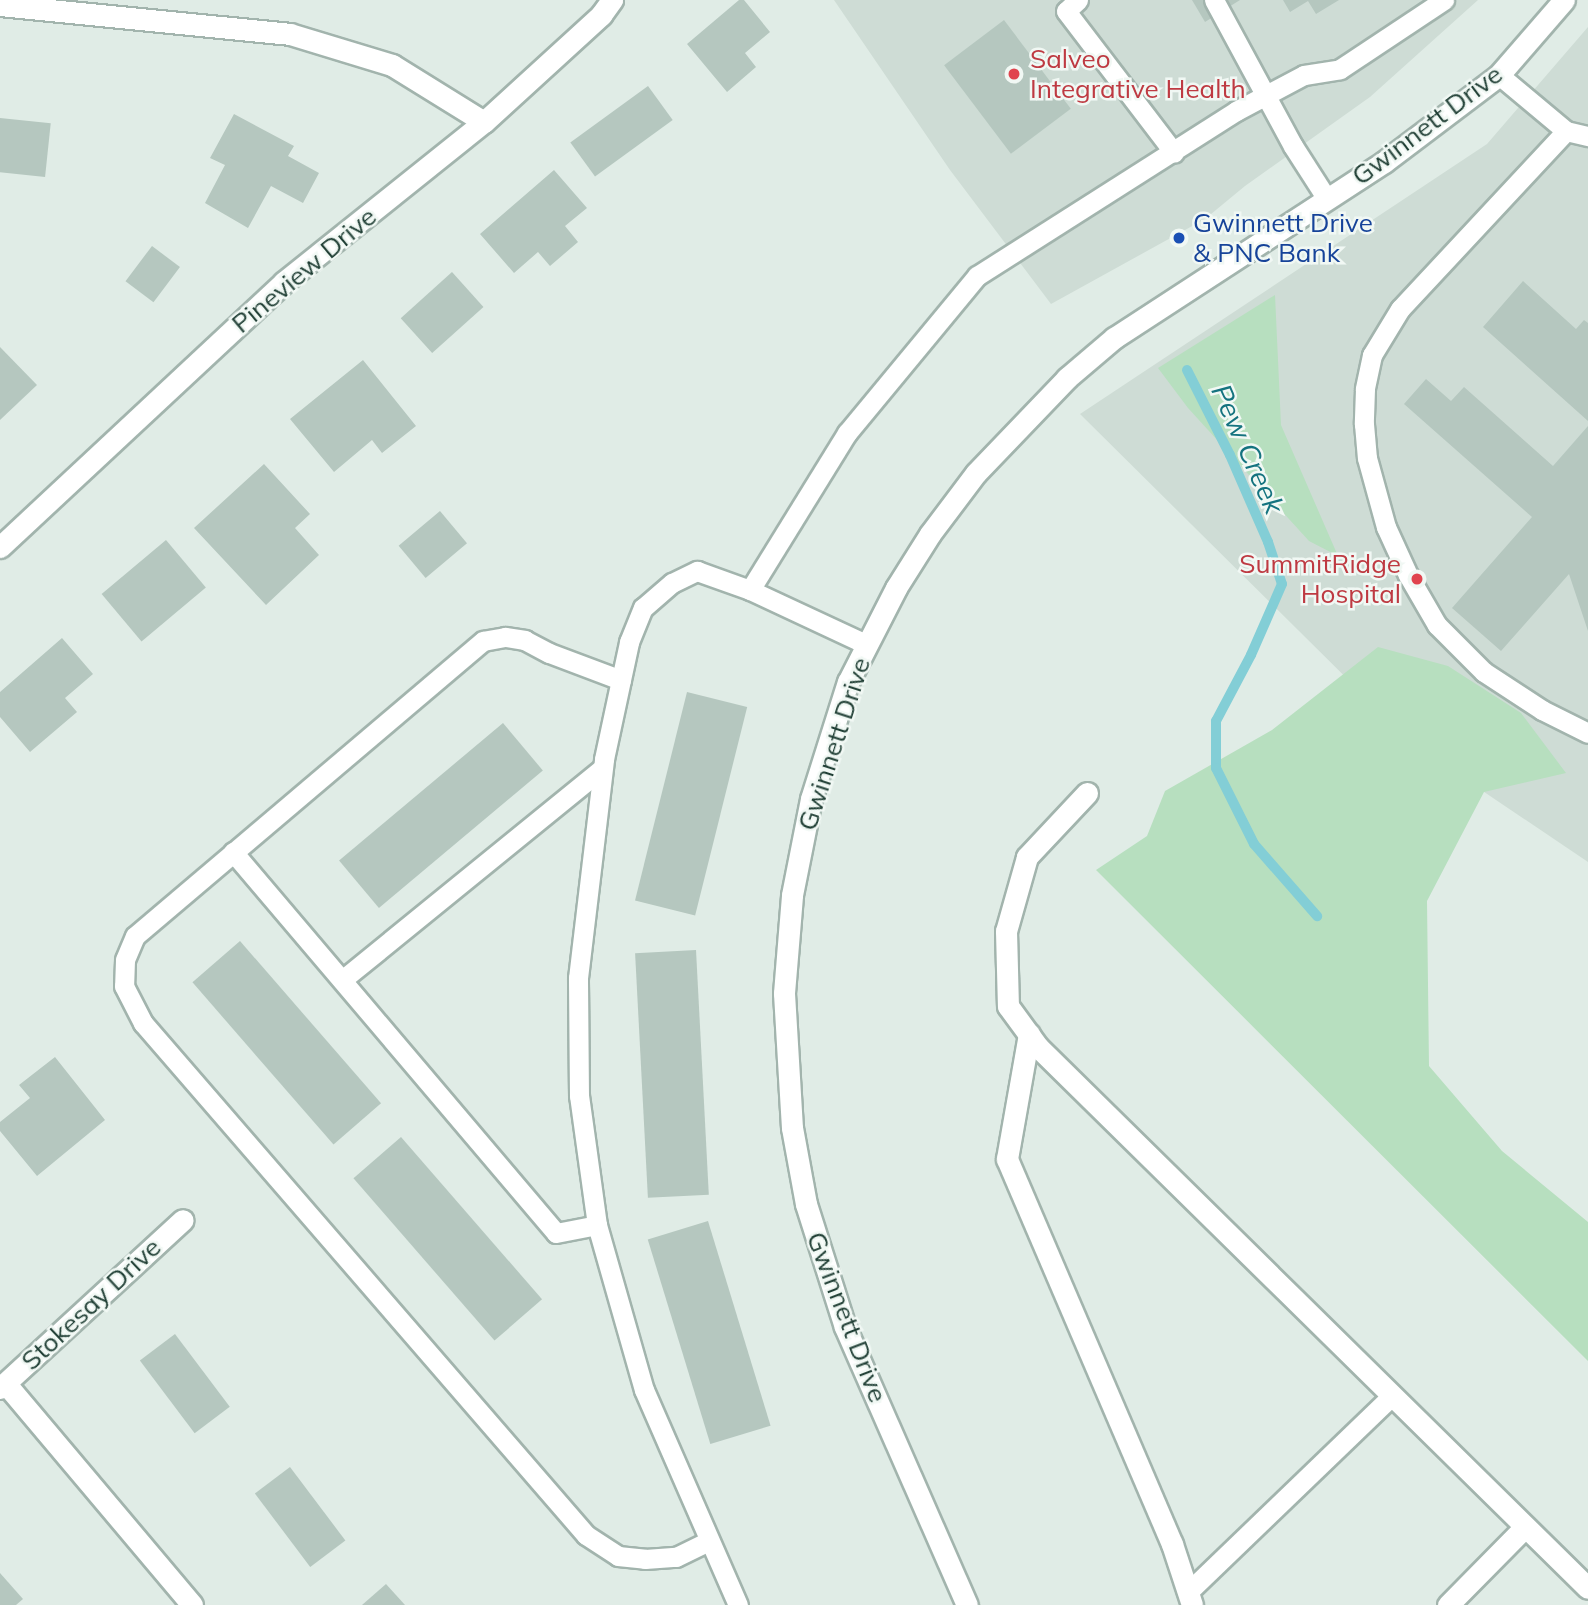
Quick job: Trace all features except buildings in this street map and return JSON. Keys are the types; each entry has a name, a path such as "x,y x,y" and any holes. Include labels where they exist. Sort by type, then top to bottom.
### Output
{"street":[{"name":"Pineview Drive","path":"0,547 284,282 484,122 601,15 612,0"},
{"name":"Gwinnett Drive","path":"967,1605 845,1327 806,1204 792,1128 784,993 792,895 811,799 848,681 896,588 930,534 976,473 1042,402 1114,338 1384,162 1499,75 1564,0"},
{"path":"0,5 290,34 392,65 484,122"},
{"path":"1087,793 1027,857 1006,931 1008,1006 1029,1034 1524,1528 1588,1588"},
{"path":"1029,1034 1007,1159 1172,1544 1190,1599"},
{"name":"Stokesay Drive","path":"3,1386 183,1220"},
{"path":"3,1386 192,1605"},
{"path":"1448,1605 1524,1528"}],"lane":[{"path":"1078,0 1066,11 1174,153"},
{"path":"1213,0 1293,146 1327,199"},
{"path":"750,590 847,433 977,276 1266,94 1304,75 1340,69 1444,0"},
{"path":"1499,75 1566,131 1588,136"},
{"path":"1566,131 1400,309 1372,355 1365,390 1364,424 1367,458 1386,527 1408,575 1437,625 1484,672 1542,710 1588,733"},
{"path":"738,1605 644,1390 597,1225 579,1096 578,978 602,769 629,642 643,608 672,583 697,571 750,590 866,644"},
{"path":"621,680 549,653 525,639 505,637 482,642 135,936 125,960 124,986 143,1023 586,1535 618,1556 645,1559 676,1557 709,1541"},
{"path":"342,980 602,769"},
{"path":"233,852 556,1233 597,1225"},
{"path":"1190,1599 1392,1396"}],"shaded area":[{"path":"834,0 1478,0 1370,97 1245,186 1205,219 1051,304 950,170"},
{"name":"SummitRidge Hospital","path":"1588,27 1588,862 1413,744 1080,414 1487,144"}],"green space":[{"path":"1275,295 1281,425 1338,556 1309,541 1188,408 1158,368"},
{"path":"1378,647 1448,666 1521,713 1566,773 1484,792 1427,901 1429,1066 1502,1151 1588,1222 1588,1361 1096,870 1147,836 1165,791 1272,730"}],"waterway":[{"name":"Pew Creek","path":"1187,370 1230,455 1268,542 1282,584 1251,655 1216,721 1216,768 1254,844 1317,916"}],"place":[{"name":"Salveo Integrative Health","path":"1014,74"},
{"name":"Gwinnett Drive & PNC Bank","path":"1179,238"},
{"name":"SummitRidge Hospital","path":"1417,579"}]}
